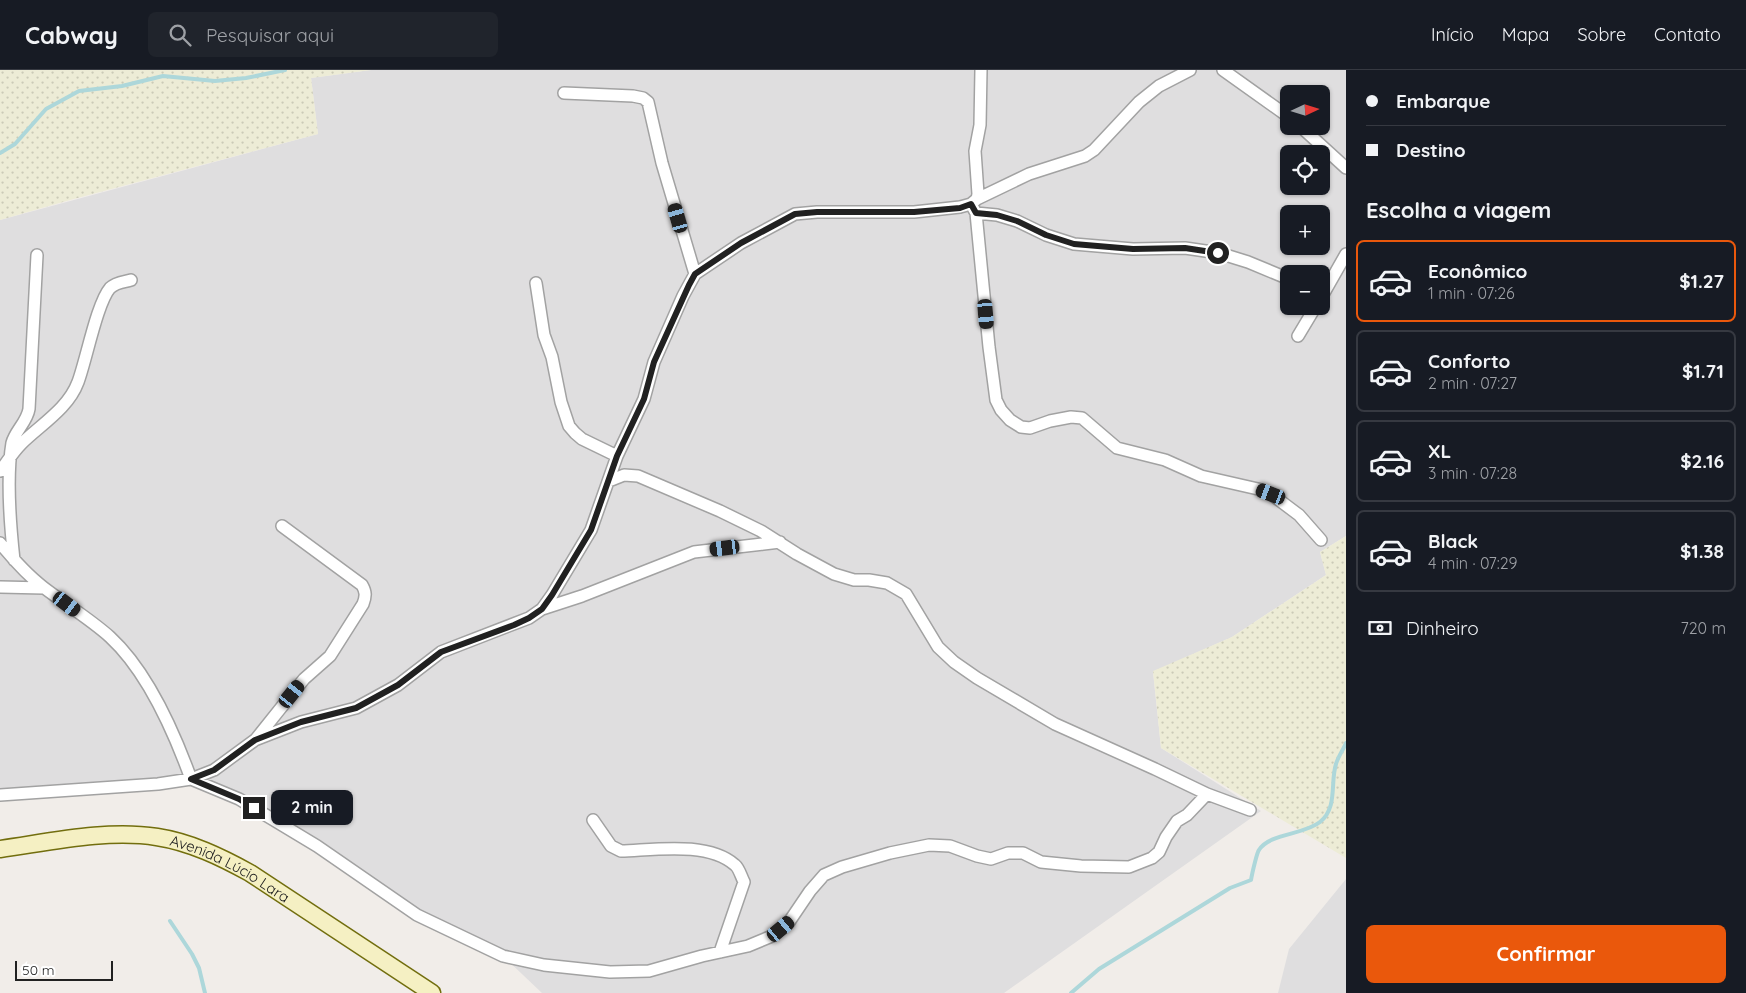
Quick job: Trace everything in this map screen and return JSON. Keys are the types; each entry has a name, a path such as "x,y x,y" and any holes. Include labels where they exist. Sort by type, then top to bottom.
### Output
{"main road":[{"name":"Avenida Lúcio Lara","path":"0,849 114,835 159,837 190,846 223,858 250,874 432,993"}],"street":[{"path":"981,70 980,125 975,151 974,205 988,347 996,400 1001,410 1010,420 1030,428 1071,416 1082,418 1117,448 1165,460 1201,476 1258,489 1271,494 1299,515 1321,540"},
{"path":"542,609 591,530 617,456 644,399 654,362 683,296 695,274 741,243 795,214 817,212 914,212 974,205 1029,174 1085,156 1094,150 1139,102 1159,86 1190,70"},
{"path":"1223,70 1280,111"},
{"path":"564,92 633,96 643,98 648,102 662,163 695,274"},
{"path":"1310,135 1346,168"},
{"path":"974,205 1017,221 1046,235 1074,244 1133,249 1185,248 1218,253 1248,262 1280,275"},
{"path":"1330,281 1346,254"},
{"path":"14,560 9,521 11,456 13,441 26,421 29,409 37,255"},
{"path":"0,471 21,444 71,396 78,383 102,305 109,289 116,284 131,280"},
{"path":"536,282 544,335 552,357 561,402 569,426 582,439 617,456"},
{"path":"1298,336 1311,315"},
{"path":"609,480 624,475 638,476 720,511 780,542 797,554 834,574 854,580 887,583 906,594 938,647 969,673 1055,724 1207,794 1250,810"},
{"path":"255,740 304,679 330,656 366,596 366,591 362,585 282,526"},
{"path":"0,794 158,784 191,779 214,770 255,740 301,722 356,708 398,685 441,652 514,625 542,609 694,552 780,542"},
{"path":"0,543 14,560 44,588 111,638 141,672 177,740 191,779 239,799 317,846 417,915 503,956 544,965 610,972 649,971 748,946 772,936 789,922 810,891 824,875 842,866 890,853 930,846 950,846 991,859 1008,853 1023,853 1041,862 1081,866 1130,867 1152,858 1159,852 1177,821 1187,815 1207,794"},
{"path":"0,587 44,588"},
{"path":"593,820 611,846 621,851 691,849 722,855 737,866 744,882 720,952"}],"shaded area":[{"path":"371,70 1346,70 1346,536 1320,552 1326,575 1232,637 1153,672 1161,748 1261,811 1004,993 542,993 503,956 417,915 317,846 191,779 0,795 0,220 318,134 311,78"},
{"path":"1346,879 1346,993 1278,993 1289,949"}],"green space":[{"path":"0,70 371,70 311,78 318,134 0,220"},
{"path":"1346,536 1346,858 1161,748 1153,671 1232,637 1326,575 1320,552"}],"waterway":[{"path":"0,153 15,144 46,109 79,91 122,86 163,76 215,81 246,78 285,70"},
{"path":"1071,993 1099,969 1230,888 1251,880 1258,852 1264,844 1320,822 1329,810 1334,771 1346,743"},
{"path":"170,921 199,968 205,993"}],"route":[{"path":"254,808 239,799 191,779 214,770 255,740 301,722 356,708 398,685 441,652 514,625 542,609 591,530 617,456 644,399 654,362 683,296 695,274 741,243 795,214 817,212 914,212 960,208 971,204 976,213 997,215 1017,221 1046,235 1074,244 1133,249 1185,248 1218,253"}]}
